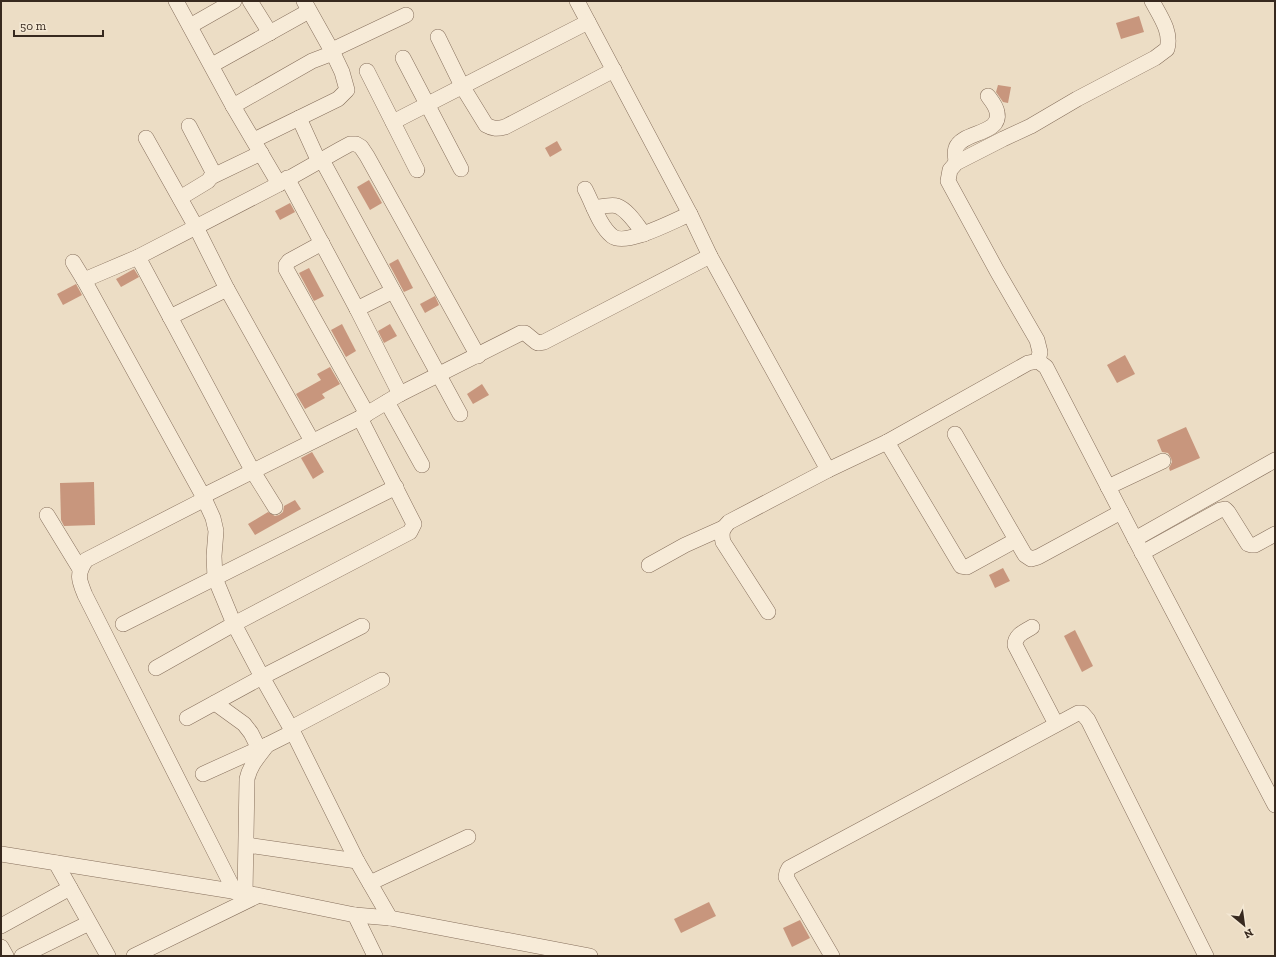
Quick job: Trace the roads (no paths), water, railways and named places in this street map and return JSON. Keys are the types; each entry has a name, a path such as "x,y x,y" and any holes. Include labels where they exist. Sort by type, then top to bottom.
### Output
{"street":[{"path":"176,1 258,147 283,181 322,243 400,394"},
{"path":"190,26 234,1"},
{"path":"250,1 270,33"},
{"path":"577,1 690,214 710,256 828,470"},
{"path":"1038,361 1040,352 1037,340 948,181 950,170 956,163 1031,126 1077,99 1155,58 1167,49 1169,41 1165,25 1152,1"},
{"path":"212,65 270,33 306,6 333,51 342,72 347,90"},
{"path":"234,106 312,61 406,15"},
{"path":"393,122 588,22"},
{"path":"438,37 462,86 486,125 491,128 498,129 505,127 614,70"},
{"path":"403,58 461,169"},
{"path":"180,198 208,181 211,177 258,147 299,118 338,99 347,90 370,76 417,170"},
{"path":"956,163 955,149 958,144 963,139 983,132 995,124 998,117 997,111 988,96"},
{"path":"299,118 320,161 460,414"},
{"path":"189,126 213,172 211,177"},
{"path":"146,138 196,227 227,289 312,441"},
{"path":"84,280 138,257 350,144 356,144 361,147 478,356"},
{"path":"585,189 605,229 614,238 624,240 644,234 690,214"},
{"path":"594,208 617,206 629,216 644,234"},
{"path":"156,668 234,624 410,532 414,524 363,416 286,269 286,265 289,261 322,243"},
{"path":"80,569 86,560 252,470 363,416 438,374 478,356 521,333 525,333 538,343 544,342 710,256"},
{"path":"138,257 252,470 275,507"},
{"path":"73,262 204,497 216,531 214,556 215,578 234,624 292,730 356,861 390,918"},
{"path":"170,317 227,289"},
{"path":"357,309 393,291"},
{"path":"649,565 723,528 736,518 828,470 886,442 1028,363 1038,361 1046,367 1275,805"},
{"path":"387,402 422,464"},
{"path":"955,434 1024,555 1031,559 1034,559 1121,512"},
{"path":"886,442 961,566 967,567 1016,540"},
{"path":"1135,539 1275,460"},
{"path":"1108,487 1163,461"},
{"path":"123,624 396,487"},
{"path":"1142,553 1224,509 1228,512 1248,544 1255,545 1275,534"},
{"path":"47,515 80,569 80,581 85,595 246,894"},
{"path":"723,528 721,535 723,542 768,612"},
{"path":"187,718 262,677 362,626"},
{"path":"1032,627 1018,635 1015,641 1015,646 1056,724"},
{"path":"203,774 263,747 382,680"},
{"path":"215,703 244,724 263,747"},
{"path":"832,956 786,877 789,868 1078,713 1082,713 1088,720 1206,956"},
{"path":"246,894 247,778 249,771 263,747"},
{"path":"370,884 468,837"},
{"path":"247,844 356,861"},
{"path":"1,854 246,894 354,915 390,918 590,956"},
{"path":"56,863 108,956"},
{"path":"1,926 70,888"},
{"path":"134,956 246,894"},
{"path":"354,915 375,956"},
{"path":"22,956 89,923"},
{"path":"1,947 6,956"}]}
